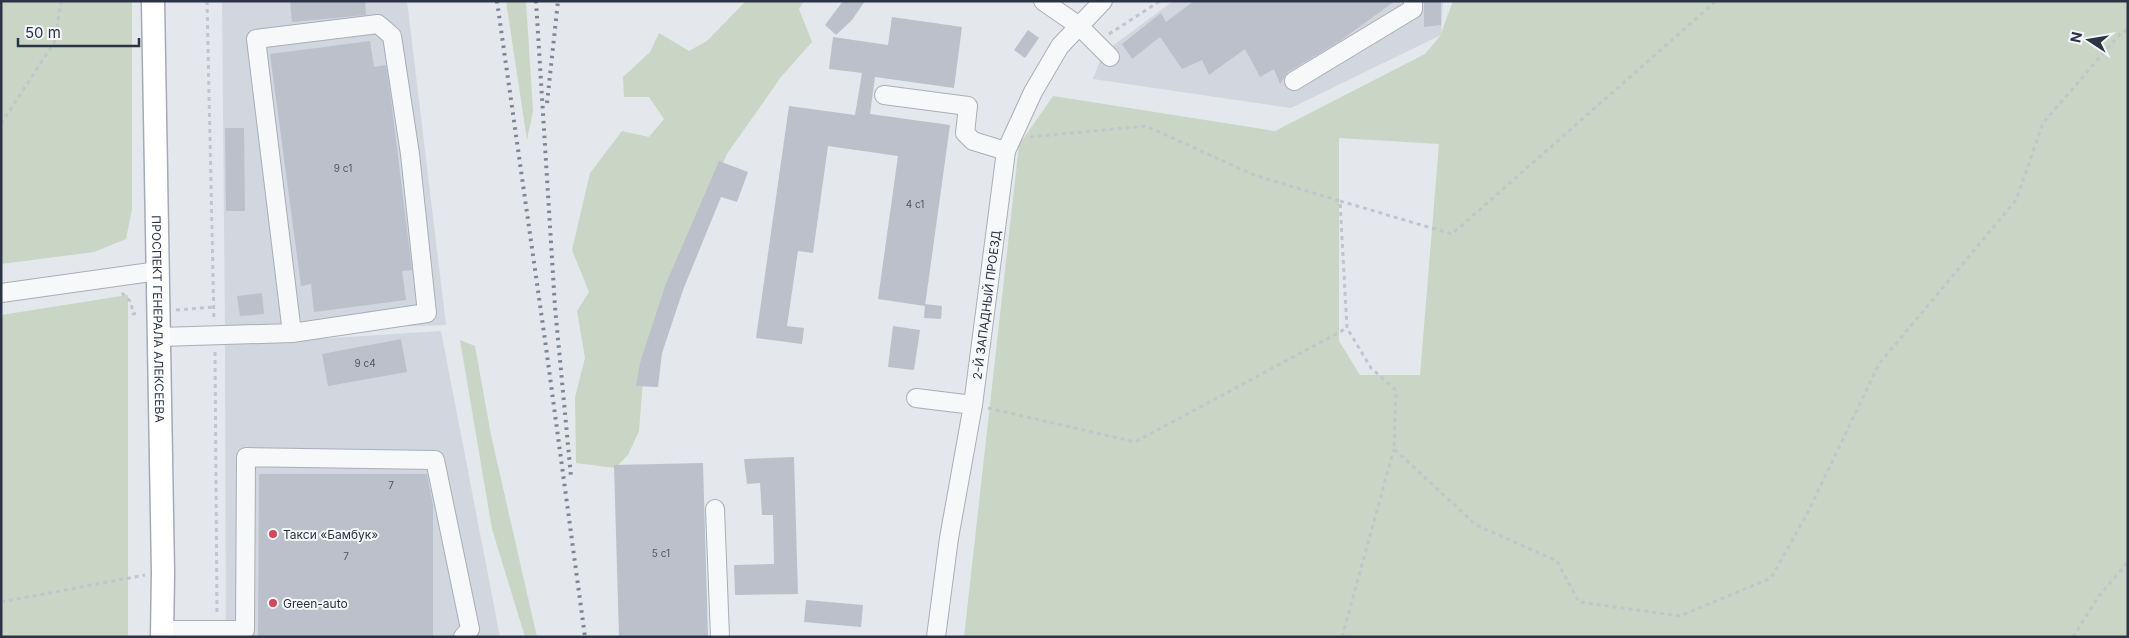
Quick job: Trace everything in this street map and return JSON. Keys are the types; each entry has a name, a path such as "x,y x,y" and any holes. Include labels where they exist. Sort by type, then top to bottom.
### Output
{"main road":[{"name":"ПРОСПЕКТ ГЕНЕРАЛА АЛЕКСЕЕВА","path":"153,1 160,311 162,634"}],"street":[{"path":"1043,1 1079,26 1110,58"},
{"name":"2-Й ЗАПАДНЫЙ ПРОЕЗД","path":"936,637 949,538 973,405 1009,145 1033,92 1055,54 1103,1"},
{"path":"1294,82 1413,9 1413,1"},
{"path":"160,338 292,333 427,313 410,154 392,36 378,24 256,39 292,333"},
{"path":"884,95 968,106 965,133 973,141 1009,145"},
{"path":"1,293 158,271"},
{"path":"916,398 973,405"},
{"path":"162,634 245,630 246,458 435,460 470,629 463,637"},
{"path":"715,509 720,637"}],"path":[{"path":"1,124 55,41 61,1"},
{"path":"1096,43 1160,1"},
{"path":"1009,145 1146,126 1254,175 1452,234 1715,2 1721,1"},
{"path":"1394,450 1476,525 1557,561 1579,602 1680,616 1771,578 1807,514 1879,364 2016,200 2043,123 2120,34 2128,29"},
{"path":"1340,200 1347,328 1372,368 1396,390 1394,450 1342,637"},
{"path":"160,311 214,307"},
{"path":"973,405 1135,442 1347,328"},
{"path":"2073,637 2098,597 2128,562"},
{"path":"1,602 106,581 163,573"}],"shaded area":[{"path":"222,1 407,1 446,325 225,332"},
{"path":"1173,1 1443,1 1441,35 1291,108 1093,79 1103,53"},
{"path":"441,331 500,637 226,637 225,345"}],"green space":[{"path":"1,1 132,1 132,209 126,239 94,252 1,264"},
{"path":"506,1 526,1 533,111 527,140"},
{"path":"746,1 804,1 799,9 812,42 781,77 727,154 705,202 644,369 639,431 628,455 615,468 576,463 575,397 585,358 577,311 589,292 572,250 590,173 622,131 649,137 664,119 649,97 624,97 623,77 650,52 659,33 689,51 707,41"},
{"path":"1453,1 2128,1 2128,637 964,637 1019,145 1053,96 1275,131 1425,54 1440,36","holes":["1339,138 1439,144 1420,375 1360,375 1339,341"]},
{"path":"128,295 128,637 1,637 1,315"},
{"path":"460,340 475,346 491,435 537,637 525,637 492,529"}],"building":[{"path":"290,1 365,1 366,15 292,22"},
{"path":"843,1 865,1 852,20 836,35 825,25"},
{"path":"1194,1 1395,1 1340,41 1288,72 1280,84 1274,69 1260,77 1245,49 1209,75 1202,60 1182,69 1160,37 1132,59 1122,44 1161,13 1166,22"},
{"path":"1424,1 1441,1 1441,25 1424,27"},
{"path":"892,17 962,27 954,88 875,77 870,114 950,125 925,306 878,299 898,156 828,146 813,253 798,251 787,326 804,328 802,344 756,338 789,106 855,115 862,73 829,69 833,37 888,45"},
{"path":"1028,30 1039,38 1025,58 1014,50"},
{"path":"370,41 374,67 386,65 391,99 412,270 402,271 406,300 314,312 311,284 301,286 270,54"},
{"path":"225,128 244,128 245,211 226,211"},
{"path":"719,161 748,172 737,202 721,197 683,290 662,353 658,387 636,386 640,363 665,286"},
{"path":"262,293 264,314 240,316 237,296"},
{"path":"925,304 942,306 941,319 924,318"},
{"path":"893,326 920,330 914,370 888,367"},
{"path":"401,339 407,372 328,386 322,354"},
{"path":"794,457 798,594 735,595 734,565 774,564 773,515 762,515 760,483 747,484 744,459"},
{"path":"703,463 708,637 619,637 614,465"},
{"path":"259,474 427,474 433,505 433,637 258,637"},
{"path":"806,600 863,605 861,627 804,622"}],"railway":[{"path":"497,1 585,637"},
{"path":"536,1 555,307 571,477"},
{"path":"547,103 558,1"}],"place":[{"name":"Такси «Бамбук»","path":"273,534"},
{"name":"Green-auto","path":"273,603"}]}
